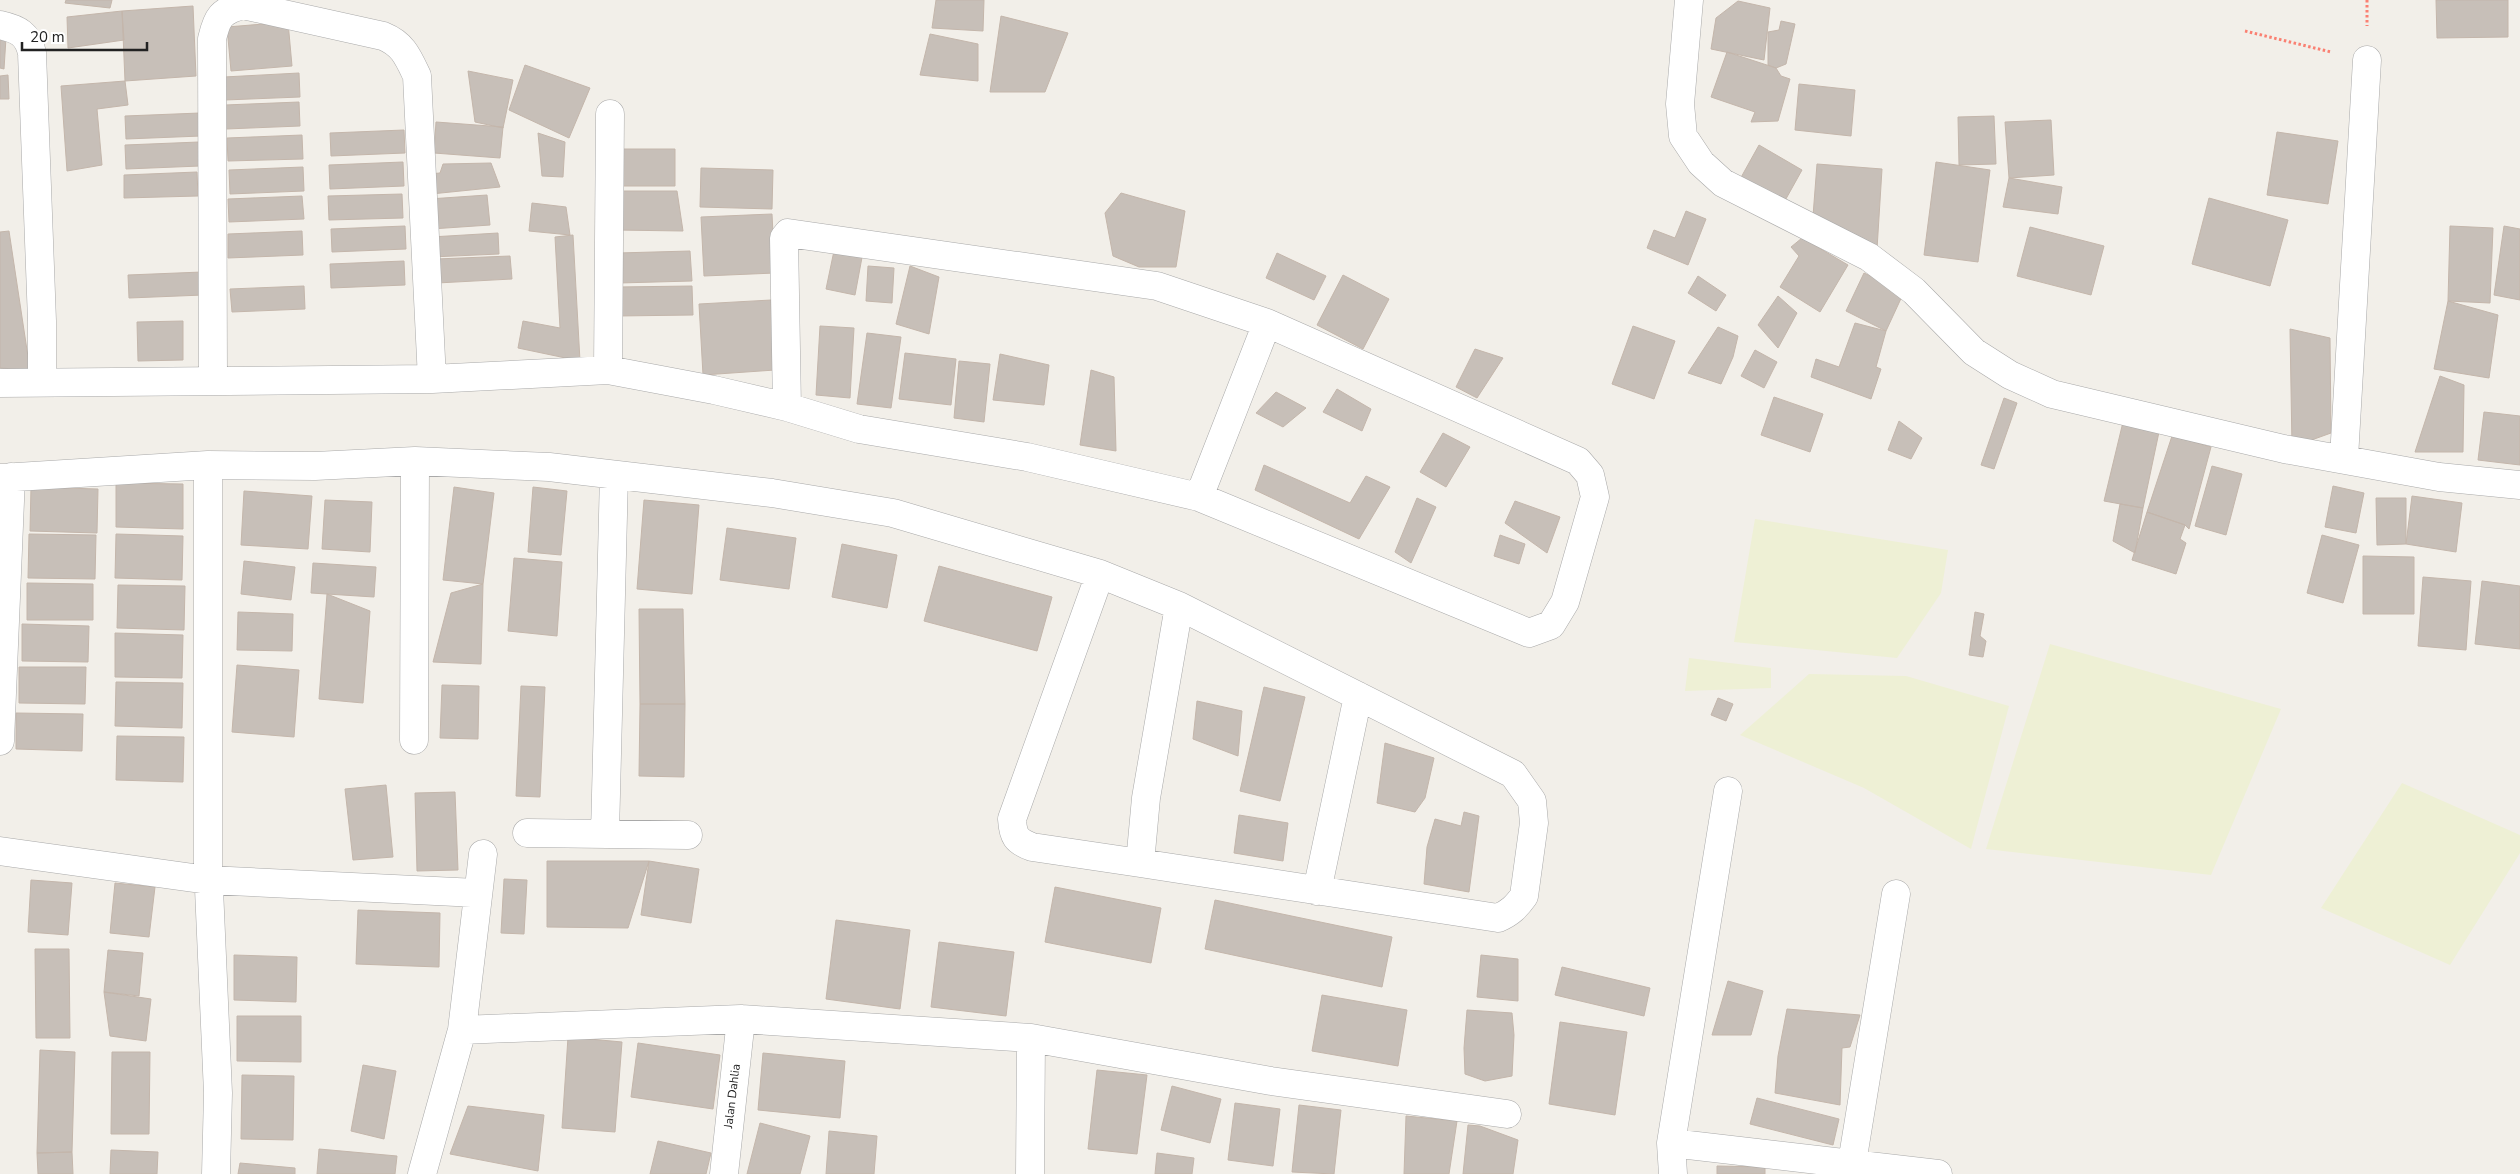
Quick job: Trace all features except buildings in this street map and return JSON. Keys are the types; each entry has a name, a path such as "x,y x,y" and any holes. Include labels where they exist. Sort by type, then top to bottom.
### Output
{"street":[{"path":"1689,0 1680,104 1683,136 1701,163 1723,182 1869,257 1914,291 1974,352 2010,376 2052,394 2284,449 2344,458 2439,477 2520,485"},
{"path":"213,380 212,39 215,23 226,10 244,5 383,36 394,41 406,51 416,76 432,379"},
{"path":"0,25 18,29 22,32 30,45 32,54 42,321 42,382"},
{"path":"2344,458 2367,60"},
{"path":"608,370 610,114"},
{"path":"0,383 432,379 608,370 714,390 860,429 1027,457 1199,497 1529,633 1551,625 1565,602 1595,497 1590,474 1578,461 1267,322 1157,286 788,233 784,238 787,408"},
{"path":"1199,497 1267,322"},
{"path":"414,740 415,461"},
{"path":"0,741 6,478 208,466 315,466 415,461 549,467 772,493 893,514 1100,574 1179,606 1513,774 1525,788 1532,801 1534,823 1524,896 1510,912 1498,918 1032,847 1019,842 1012,834 1012,819 1100,574"},
{"path":"208,466 208,880 218,1093 216,1174"},
{"path":"605,834 614,475"},
{"path":"1140,863 1146,798 1179,606"},
{"path":"1317,891 1358,696"},
{"path":"1673,1174 1671,1143 1728,791"},
{"path":"527,833 688,835"},
{"path":"0,851 208,880 477,894"},
{"path":"422,1174 462,1030 483,854"},
{"path":"1852,1163 1896,894"},
{"path":"462,1030 741,1019 1032,1038 1271,1081 1507,1114"},
{"name":"Jalan Dahlia","path":"724,1174 741,1019"},
{"path":"1030,1174 1032,1038"},
{"path":"1671,1143 1938,1174"}],"path":[{"path":"2245,31 2367,60"}],"green space":[{"path":"1755,519 1948,550 1941,593 1897,658 1734,642"},
{"path":"2050,644 2281,709 2211,875 1986,849"},
{"path":"1689,658 1771,668 1771,688 1685,691"},
{"path":"1809,674 1906,676 2009,706 1971,849 1864,788 1740,735"},
{"path":"2402,783 2520,835 2520,853 2450,965 2321,908"}]}
